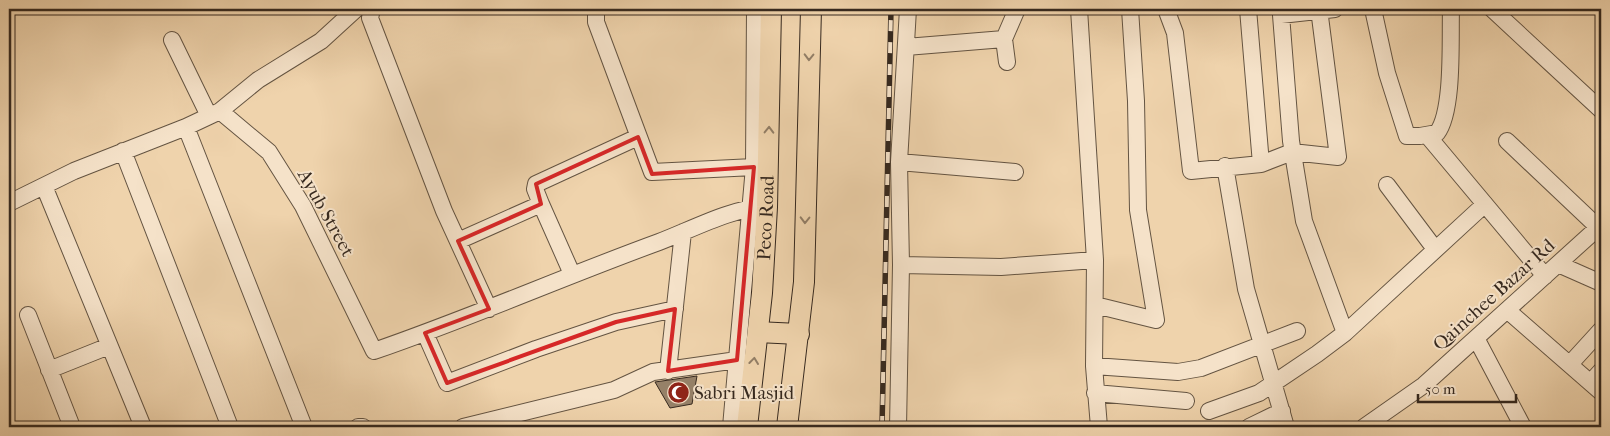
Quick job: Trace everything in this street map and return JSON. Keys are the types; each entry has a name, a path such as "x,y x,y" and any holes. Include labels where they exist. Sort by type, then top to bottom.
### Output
{"main road":[{"name":"Peco Road","path":"747,427 758,332 760,207 771,9"},
{"name":"Peco Road","path":"788,427 804,282 811,9"},
{"path":"758,332 799,334"}],"street":[{"path":"9,203 123,151 186,127 215,113 258,80 321,41 356,9"},
{"path":"372,9 370,18 444,211 489,309"},
{"path":"596,9 596,22 652,172 754,167"},
{"path":"730,427 760,207 754,167 755,9"},
{"path":"898,427 901,265 899,162 908,9"},
{"path":"1006,62 1004,39 1017,9"},
{"path":"1080,9 1094,260 1094,366 1099,427"},
{"path":"1095,305 1156,320 1138,210 1136,100 1130,9"},
{"path":"1166,9 1175,33 1191,171 1225,166 1261,164 1292,152 1338,157 1324,9 1281,15 1292,152 1304,221 1345,333"},
{"path":"1248,9 1261,164"},
{"path":"1373,9 1388,73 1407,136 1437,133 1443,126 1446,109 1451,9"},
{"path":"1492,9 1601,110"},
{"path":"906,47 1004,39"},
{"path":"172,40 215,113"},
{"name":"Ayub Street","path":"215,113 269,152 307,214 374,351 425,333"},
{"path":"186,127 304,427"},
{"path":"1427,135 1545,276"},
{"path":"572,274 534,189 536,184 638,137"},
{"path":"1507,141 1600,228"},
{"path":"123,151 230,427"},
{"path":"899,162 1015,172"},
{"path":"1225,166 1246,289 1286,427"},
{"path":"1387,185 1435,250"},
{"path":"44,186 142,427"},
{"path":"458,241 541,204"},
{"path":"1208,411 1259,393 1275,384 1345,333 1485,204"},
{"path":"675,309 616,322 536,349 447,383 425,333 683,232 760,207"},
{"name":"Qainchee Bazar Rd","path":"1364,427 1424,385 1600,228"},
{"path":"668,371 683,232"},
{"path":"901,265 1001,267 1094,260"},
{"path":"1558,264 1601,283"},
{"path":"1507,310 1570,364 1598,382"},
{"path":"28,315 72,427"},
{"path":"1570,364 1601,330"},
{"path":"1094,366 1178,372 1201,368 1297,331"},
{"path":"1476,338 1522,427"},
{"path":"49,370 109,346"},
{"path":"463,427 614,390 653,372 738,360"},
{"path":"1096,393 1186,401"},
{"path":"1249,427 1282,411"},
{"path":"358,427 363,427"}],"highlighted area":[{"path":"638,137 652,174 754,167 737,360 668,371 675,309 616,322 447,383 425,333 489,309 458,241 541,204 536,184"}],"building":[{"name":"Sabri Masjid","path":"697,376 692,404 670,408 655,382"}],"railway":[{"path":"882,427 891,9"}],"place":[{"name":"Sabri Masjid","path":"678,393"}]}
